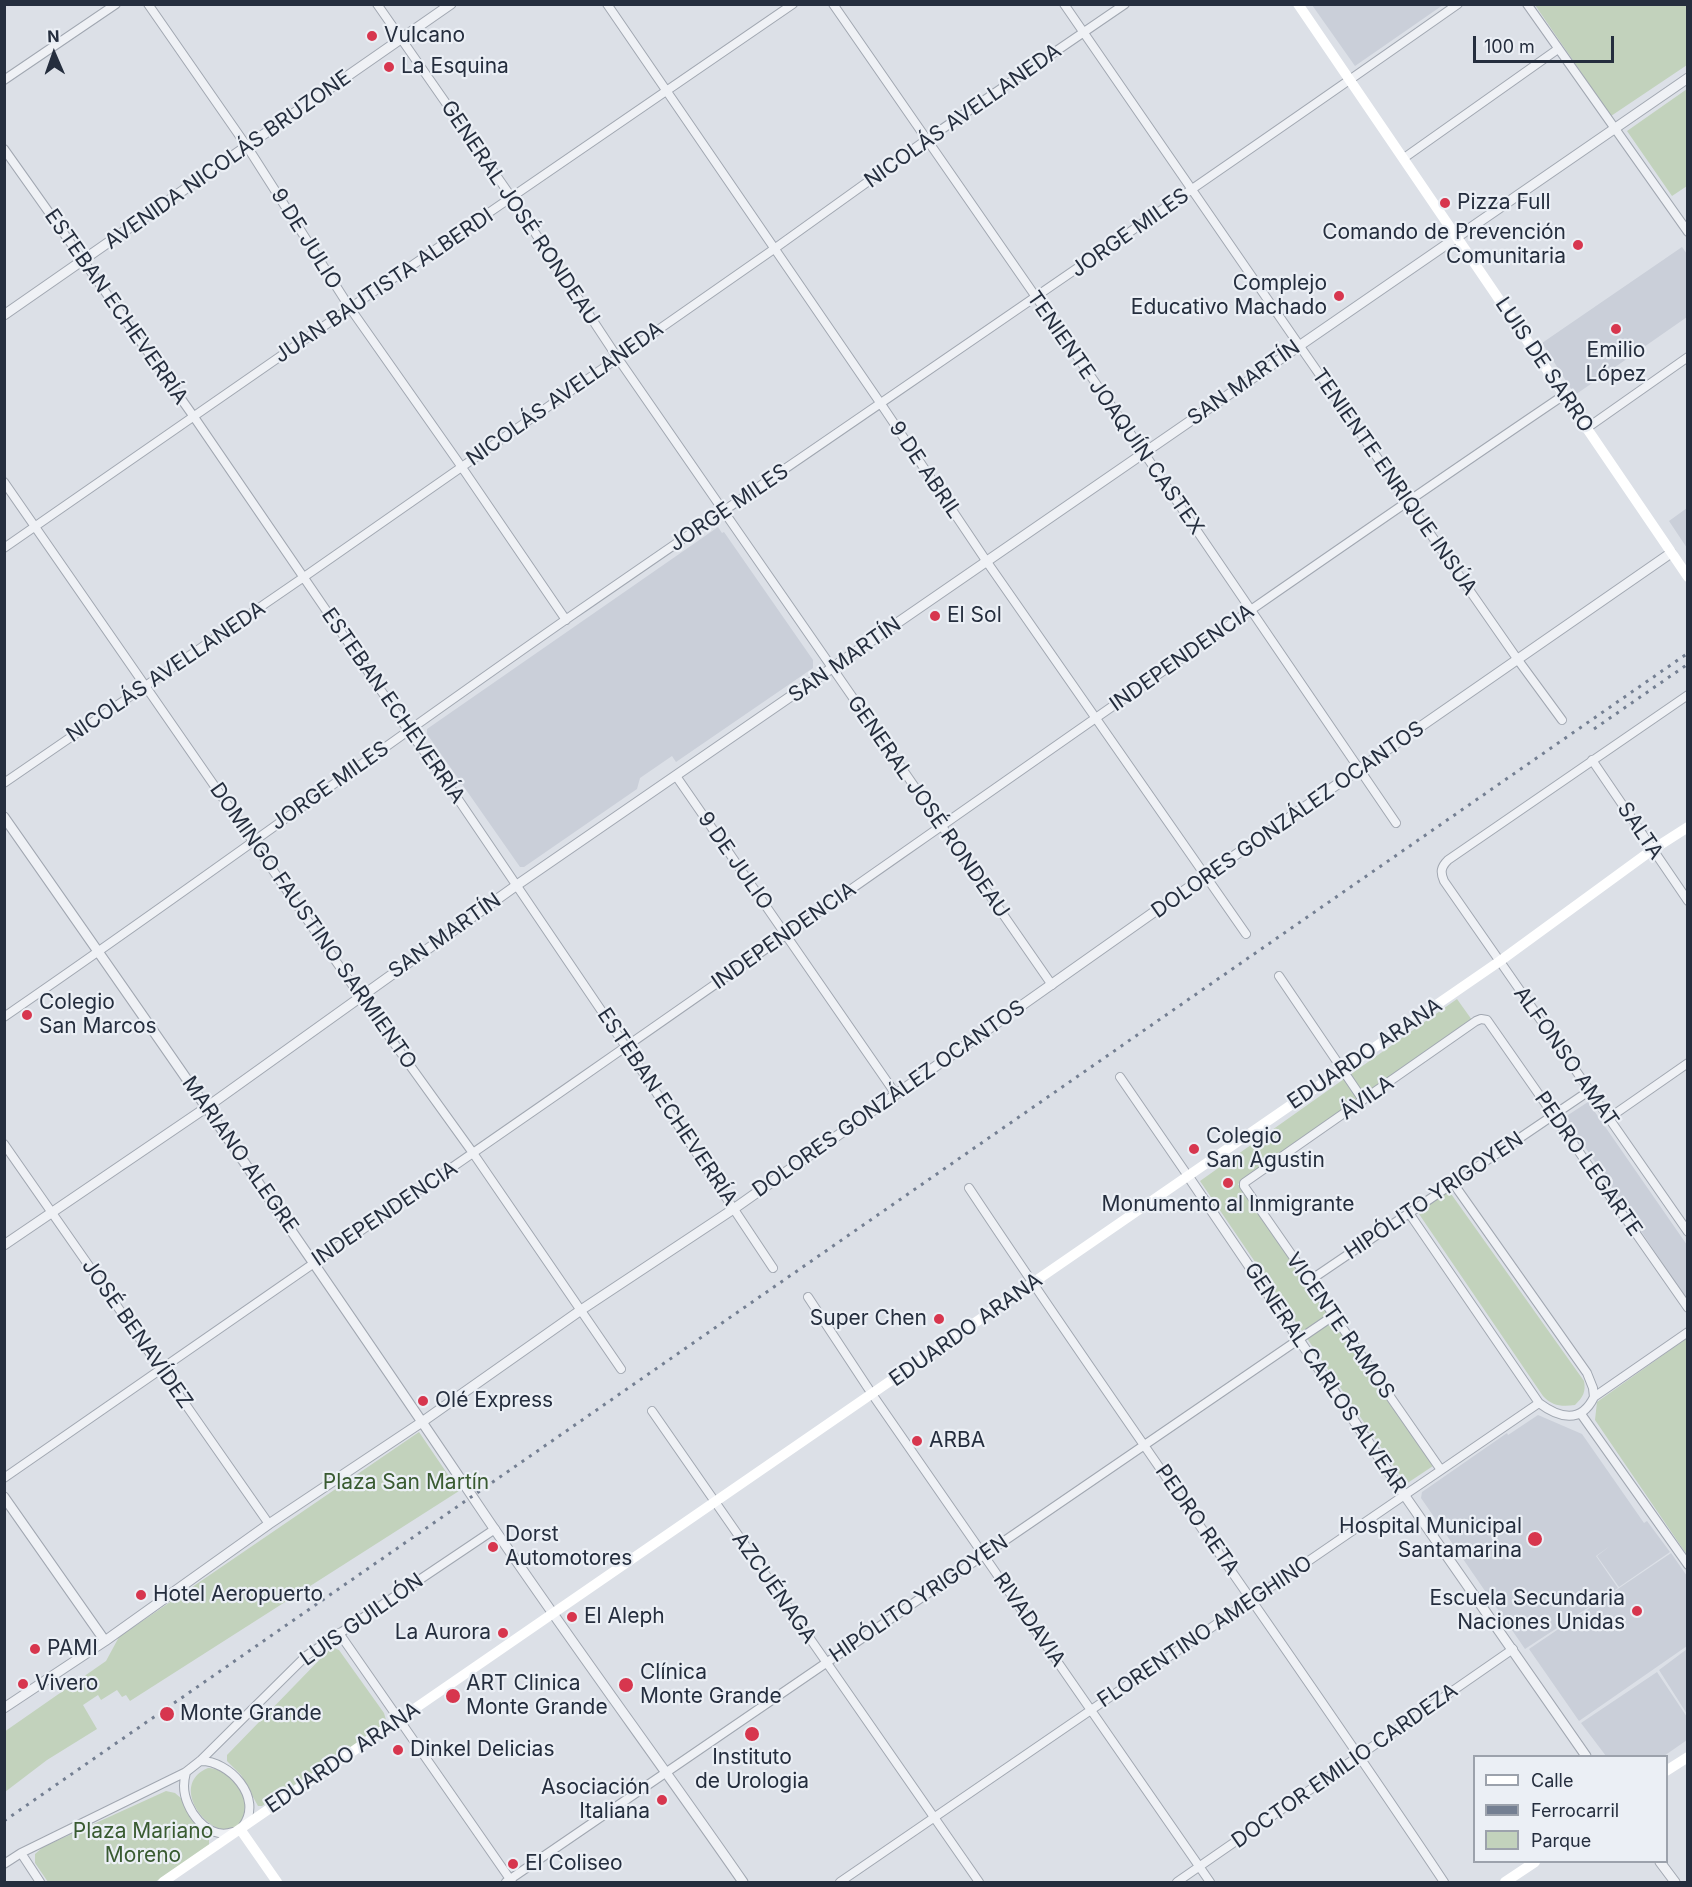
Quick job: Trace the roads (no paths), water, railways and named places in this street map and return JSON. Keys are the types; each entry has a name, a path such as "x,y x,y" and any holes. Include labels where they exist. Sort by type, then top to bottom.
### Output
{"main road":[{"name":"LUIS DE SARRO","path":"1298,4 1688,577"},
{"name":"EDUARDO ARANA","path":"163,1882 1500,962 1688,826"},
{"path":"1668,1770 1688,1757"},
{"path":"240,1829 278,1882"},
{"path":"1505,1882 1534,1863"}],"street":[{"path":"4,80 116,4"},
{"name":"9 DE JULIO","path":"148,4 248,148 350,308 566,620"},
{"name":"GENERAL JOSÉ RONDEAU","path":"377,4 512,198 617,357 1052,985"},
{"name":"AVENIDA NICOLÁS BRUZONE","path":"4,315 248,148 451,4"},
{"name":"9 DE ABRIL","path":"607,4 987,562 1246,934"},
{"name":"JUAN BAUTISTA ALBERDI","path":"4,548 793,4"},
{"name":"TENIENTE JOAQUÍN CASTEX","path":"833,4 1252,609 1396,823"},
{"name":"TENIENTE ENRIQUE INSÚA","path":"1064,4 1518,660 1562,720"},
{"name":"NICOLÁS AVELLANEDA","path":"4,783 304,577 774,249 926,140 1125,4"},
{"name":"JORGE MILES","path":"4,1017 99,952 408,730 723,511 1036,298 1458,4"},
{"path":"1527,4 1688,232"},
{"path":"1404,158 1558,49"},
{"name":"SAN MARTÍN","path":"4,1245 207,1107 517,885 1688,78"},
{"name":"ESTEBAN ECHEVERRÍA","path":"4,149 194,417 408,730 439,771 735,1208 773,1268"},
{"path":"1587,428 1688,357"},
{"name":"INDEPENDENCIA","path":"4,1478 626,1047 1096,717 1564,395"},
{"name":"DOMINGO FAUSTINO SARMIENTO","path":"4,482 252,842 473,1153 621,1369"},
{"name":"DOLORES GONZÁLEZ OCANTOS","path":"4,1708 105,1641 269,1524 422,1422 581,1310 735,1208 895,1093 1671,553"},
{"path":"1592,760 1688,695"},
{"name":"SALTA","path":"1592,760 1688,902"},
{"name":"ALFONSO AMAT","path":"1592,760 1448,860 1443,865 1441,873 1444,881 1688,1232"},
{"name":"9 DE JULIO","path":"676,776 895,1093"},
{"name":"MARIANO ALEGRE","path":"4,817 314,1262 471,1496 743,1882"},
{"path":"1279,976 1363,1100"},
{"name":"ÁVILA","path":"1247,1180 1476,1021 1487,1020"},
{"name":"PEDRO LEGARTE","path":"1487,1020 1688,1308"},
{"path":"1609,1118 1688,1063"},
{"path":"1120,1077 1188,1176"},
{"name":"HIPÓLITO YRIGOYEN","path":"1309,1281 1589,1091"},
{"name":"JOSÉ BENAVÍDEZ","path":"4,1144 269,1524"},
{"name":"GENERAL CARLOS ALVEAR","path":"1188,1176 1405,1497 1585,1755"},
{"name":"VICENTE RAMOS","path":"1247,1180 1244,1186 1441,1470"},
{"path":"1453,1183 1587,1373 1594,1397"},
{"name":"PEDRO RETA","path":"969,1188 1444,1882"},
{"path":"1409,1213 1539,1403 1556,1412 1581,1414 1587,1410 1594,1397 1688,1332"},
{"name":"RIVADAVIA","path":"808,1297 872,1394 1210,1882"},
{"name":"HIPÓLITO YRIGOYEN","path":"509,1882 1333,1316"},
{"name":"FLORENTINO AMEGHINO","path":"840,1882 1539,1403"},
{"name":"AZCUÉNAGA","path":"652,1411 979,1882"},
{"path":"1581,1414 1688,1564"},
{"path":"4,1497 105,1641"},
{"name":"LUIS GUILLÓN","path":"4,1864 21,1853 186,1772 200,1761 306,1656 495,1529"},
{"path":"339,1633 509,1882"},
{"name":"DOCTOR EMILIO CARDEZA","path":"1177,1882 1513,1649"},
{"path":"186,1772 184,1787 186,1797 189,1807 200,1822 215,1833 227,1834 240,1829 246,1822 249,1810 240,1781 223,1766 214,1762 200,1761"},
{"path":"21,1853 40,1882"},
{"path":"1661,1863 1675,1882"}],"railway":[{"path":"4,1821 1688,653"},
{"path":"1594,729 1688,664"}],"place":[{"name":"Vulcano","path":"372,36"},
{"name":"La Esquina","path":"389,67"},
{"name":"Pizza Full","path":"1445,203"},
{"name":"Comando de Prevención Comunitaria","path":"1578,245"},
{"name":"Complejo Educativo Machado","path":"1339,296"},
{"name":"Emilio López","path":"1616,329"},
{"name":"El Sol","path":"935,616"},
{"name":"Colegio San Marcos","path":"27,1015"},
{"name":"Colegio San Agustin","path":"1194,1149"},
{"name":"Monumento al Inmigrante","path":"1228,1183"},
{"name":"Super Chen","path":"939,1319"},
{"name":"Olé Express","path":"423,1401"},
{"name":"ARBA","path":"917,1441"},
{"name":"Hospital Municipal Santamarina","path":"1535,1539"},
{"name":"Dorst Automotores","path":"493,1547"},
{"name":"Hotel Aeropuerto","path":"141,1595"},
{"name":"Escuela Secundaria Naciones Unidas","path":"1637,1611"},
{"name":"El Aleph","path":"572,1617"},
{"name":"La Aurora","path":"503,1633"},
{"name":"PAMI","path":"35,1649"},
{"name":"Vivero","path":"23,1684"},
{"name":"Clínica Monte Grande","path":"626,1685"},
{"name":"ART Clinica Monte Grande","path":"453,1696"},
{"name":"Monte Grande","path":"167,1714"},
{"name":"Instituto de Urologia","path":"752,1734"},
{"name":"Dinkel Delicias","path":"398,1750"},
{"name":"Asociación Italiana","path":"662,1800"},
{"name":"El Coliseo","path":"513,1864"}],"park label":[{"name":"Plaza San Martín","path":"406,1483"},
{"name":"Plaza Mariano Moreno","path":"143,1844"}]}
